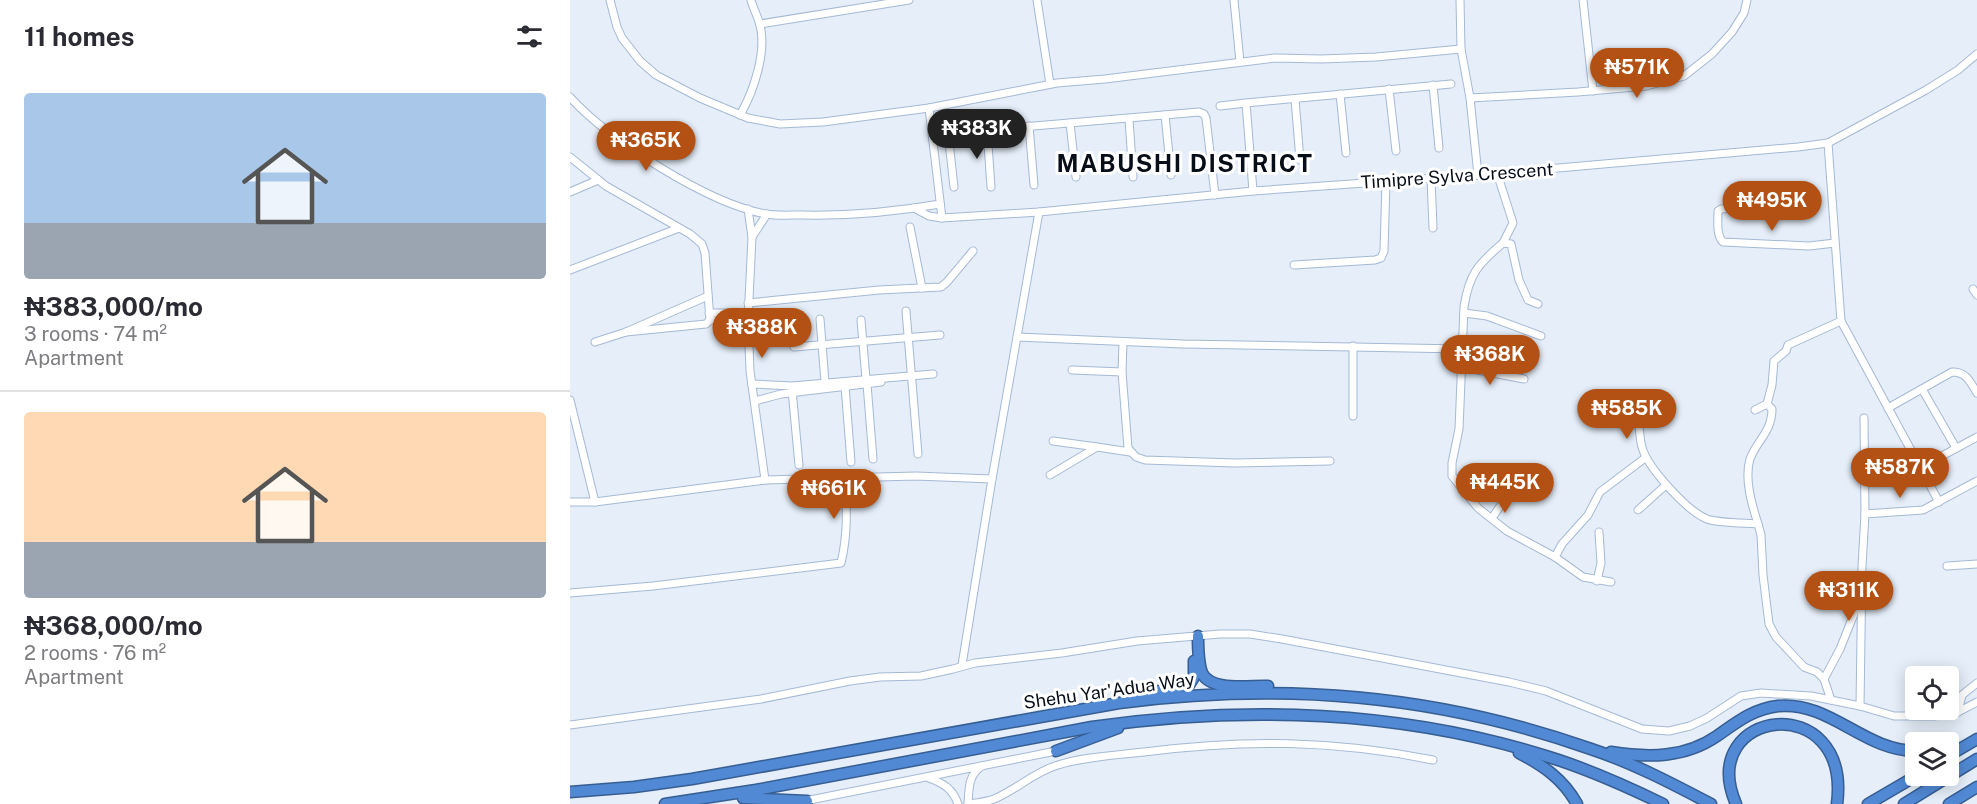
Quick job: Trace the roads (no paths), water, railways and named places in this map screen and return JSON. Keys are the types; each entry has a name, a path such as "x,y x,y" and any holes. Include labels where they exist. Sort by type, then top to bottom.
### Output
{"highway":[{"path":"1194,636 1201,668 1205,678 1211,684 1270,686 1300,693"},
{"path":"1119,703 1137,695 1189,685 1193,682 1194,636"},
{"name":"Shehu Yar'Adua Way","path":"570,792 634,787 703,777 1119,703 1202,695 1300,693 1380,699 1476,714 1522,726 1593,749 1636,767 1711,804"},
{"path":"1593,749 1637,756 1661,756 1682,752 1698,747 1754,711 1794,705 1810,708 1834,718 1872,741 1905,750"},
{"name":"Shehu Yar'Adua Way","path":"665,804 767,788 1092,727 1137,721 1230,715 1321,716 1416,726 1548,756 1663,804"},
{"path":"1056,751 1137,721"},
{"path":"1736,804 1729,781 1729,768 1733,754 1741,742 1753,731 1768,725 1788,723 1819,738 1831,756 1838,775 1837,804"},
{"path":"1959,750 1972,742"},
{"path":"1500,744 1540,764 1554,774 1566,786 1577,804"},
{"path":"1904,804 1977,759"},
{"path":"1868,804 1905,782"},
{"path":"1949,804 1977,787"},
{"path":"706,798 757,797 807,801"}],"street":[{"path":"610,0 622,38 640,61 656,75 700,98 740,115 767,123 792,124 929,108 1050,84 1275,58 1376,57 1461,49"},
{"path":"740,115 750,95 762,54 760,24 751,0"},
{"path":"760,24 909,0"},
{"path":"1036,0 1050,84"},
{"path":"1234,0 1240,62"},
{"path":"1460,0 1461,49 1470,98 1478,175"},
{"path":"1583,0 1593,91"},
{"path":"1470,98 1646,86 1684,76 1712,54 1732,32 1744,13 1747,0"},
{"name":"Timipre Sylva Crescent","path":"914,208 929,216 942,218 1040,212 1253,191 1478,175 1798,147 1828,142 1926,90 1958,70 1977,54"},
{"path":"1220,106 1450,84"},
{"path":"1433,86 1439,148"},
{"path":"1389,89 1396,151"},
{"path":"1340,94 1346,153"},
{"name":"Timipre Sylva Crescent","path":"570,97 600,126 642,155 700,190 748,209 767,214 843,216 940,204"},
{"path":"1295,99 1299,160"},
{"path":"1246,104 1253,191"},
{"path":"929,108 942,218"},
{"path":"954,187 949,136 952,133 1199,112 1206,118 1215,195"},
{"path":"1165,115 1171,175"},
{"path":"1129,119 1133,177"},
{"path":"1070,123 1076,177"},
{"path":"1029,126 1034,185"},
{"path":"987,130 991,187"},
{"path":"1828,142 1841,321 1939,502"},
{"path":"570,157 606,186 679,228 702,244 705,253 709,316 706,324 626,332"},
{"path":"1497,173 1513,223 1503,243 1486,258 1472,276 1467,288 1459,429 1452,463 1452,476 1478,508 1507,531 1555,557 1583,577 1611,582"},
{"path":"1431,178 1433,228"},
{"path":"570,192 598,180"},
{"path":"1294,265 1374,261 1381,258 1384,251 1386,181"},
{"path":"1769,206 1718,211 1720,240 1809,246 1835,243"},
{"path":"748,209 752,237 748,303 752,384 765,480"},
{"path":"962,665 992,479 1040,212"},
{"path":"752,237 767,214"},
{"path":"910,227 922,288"},
{"path":"570,270 679,228"},
{"path":"1503,243 1511,244 1519,279 1528,300 1538,304"},
{"path":"748,303 879,290 941,287 973,251"},
{"path":"595,342 626,332 708,296"},
{"path":"906,311 914,377 918,454"},
{"path":"1464,313 1487,316 1541,336"},
{"path":"709,316 748,316"},
{"path":"820,319 825,382"},
{"path":"861,321 873,459"},
{"path":"1755,410 1767,404 1772,385 1774,362 1786,351 1788,345 1841,321"},
{"path":"794,347 940,335"},
{"path":"1017,337 1123,343 1462,349"},
{"path":"1123,343 1122,372 1128,448 1136,457 1145,460 1234,463 1330,461"},
{"path":"1353,346 1353,416"},
{"path":"1462,367 1524,379"},
{"path":"1072,370 1122,372"},
{"path":"1888,408 1952,372 1968,377 1977,393"},
{"path":"755,401 792,389 825,382 867,381 933,374"},
{"path":"752,384 792,389 844,386 867,381"},
{"path":"844,386 851,462"},
{"path":"792,389 799,465"},
{"path":"1922,389 1956,448"},
{"path":"570,400 595,502"},
{"path":"1767,404 1772,409 1772,422 1753,454 1749,466 1749,479 1753,508 1761,535 1769,624 1776,637 1804,667 1817,672 1824,679 1831,700"},
{"path":"1630,409 1635,412 1639,424 1639,436 1645,458 1666,485 1693,511 1708,520 1758,524"},
{"path":"1860,706 1865,514 1864,418"},
{"path":"1942,456 1977,437"},
{"path":"1053,441 1131,452"},
{"path":"1050,475 1097,447"},
{"path":"1555,557 1562,544 1588,515 1600,492 1645,458"},
{"path":"570,502 595,502 765,480 916,476 992,479"},
{"path":"570,593 842,563 846,544 847,511 844,477"},
{"path":"1865,514 1923,510 1977,481"},
{"path":"1638,510 1666,485"},
{"path":"1491,518 1512,489"},
{"path":"1597,581 1601,563 1599,532"},
{"path":"1947,566 1977,564"},
{"path":"1824,679 1840,649 1862,596"},
{"path":"570,725 760,699 850,681 880,677 921,676 962,665 1137,641 1250,634 1546,691 1642,729 1669,731 1690,726 1741,696 1777,693 1812,696 1894,716 1905,716"},
{"path":"1959,708 1962,695 1977,683"},
{"path":"1959,711 1977,702"},
{"path":"984,765 974,772 971,778 968,804 994,799 1059,764 1208,744 1281,742 1334,745 1401,753 1433,760"},
{"path":"790,804 1056,751"},
{"path":"926,778 948,787 958,804"}],"district":[{"name":"MABUSHI DISTRICT","path":"1185,164"}]}
